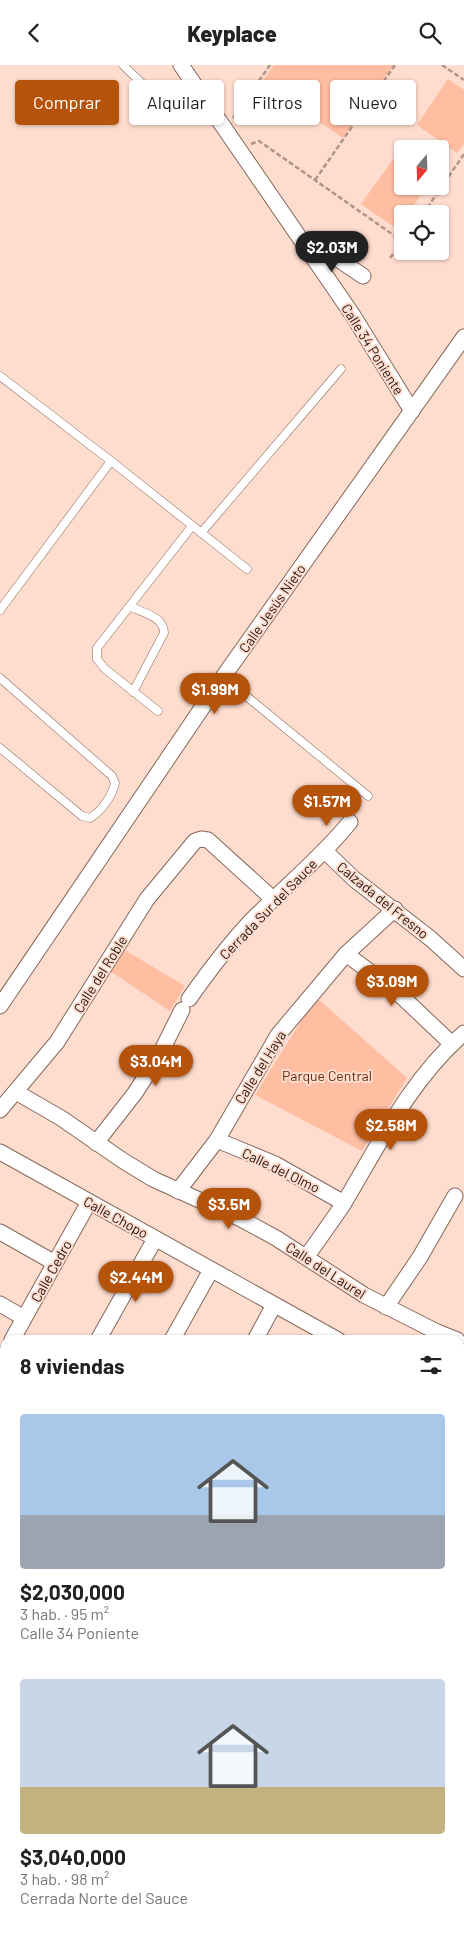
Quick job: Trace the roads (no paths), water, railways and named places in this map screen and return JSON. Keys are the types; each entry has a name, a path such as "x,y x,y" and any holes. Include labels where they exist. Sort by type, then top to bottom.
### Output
{"street":[{"name":"Calle 34 Poniente","path":"181,65 352,315 412,411"},
{"path":"307,250 326,251 363,276"},
{"name":"Calle Jesús Nieto","path":"1,1004 223,677 464,337"},
{"name":"Cerrada Sur del Sauce","path":"96,1143 135,1093 159,1056 186,1004 220,956 273,899 324,851 350,822"},
{"name":"Calle del Roble","path":"0,1110 57,1042 147,899 194,841 208,840 273,899"},
{"name":"Calzada del Fresno","path":"324,851 354,879 395,909 464,969"},
{"name":"Calle del Haya","path":"178,1191 217,1140 278,1035 346,954 395,909"},
{"path":"346,954 397,992 452,1044"},
{"path":"307,1256 344,1203 410,1092 464,1033"},
{"name":"Calle del Laurel","path":"16,1092 145,1174 241,1219 307,1256 364,1295 445,1335"},
{"name":"Calle del Olmo","path":"217,1140 276,1164 344,1203"},
{"name":"Calle Chopo","path":"0,1152 329,1335"},
{"path":"386,1307 420,1257 455,1196"},
{"name":"Calle Cedro","path":"15,1335 89,1202"},
{"path":"0,1232 55,1263"},
{"path":"101,1335 155,1239"},
{"path":"175,1335 211,1270"},
{"path":"0,1304 24,1318"},
{"path":"258,1335 274,1305"}],"lane":[{"path":"123,65 138,80"},
{"path":"201,533 342,369"},
{"path":"0,376 112,461 247,569"},
{"path":"0,610 112,461"},
{"path":"158,711 105,669 97,659 97,648 192,526"},
{"path":"130,607 159,620 164,626 164,633 133,692"},
{"path":"0,677 112,776 115,783 113,790 98,814 90,818 82,816 0,748"},
{"path":"223,677 368,796"}],"park label":[{"name":"Parque Central","path":"327,1075"}]}
